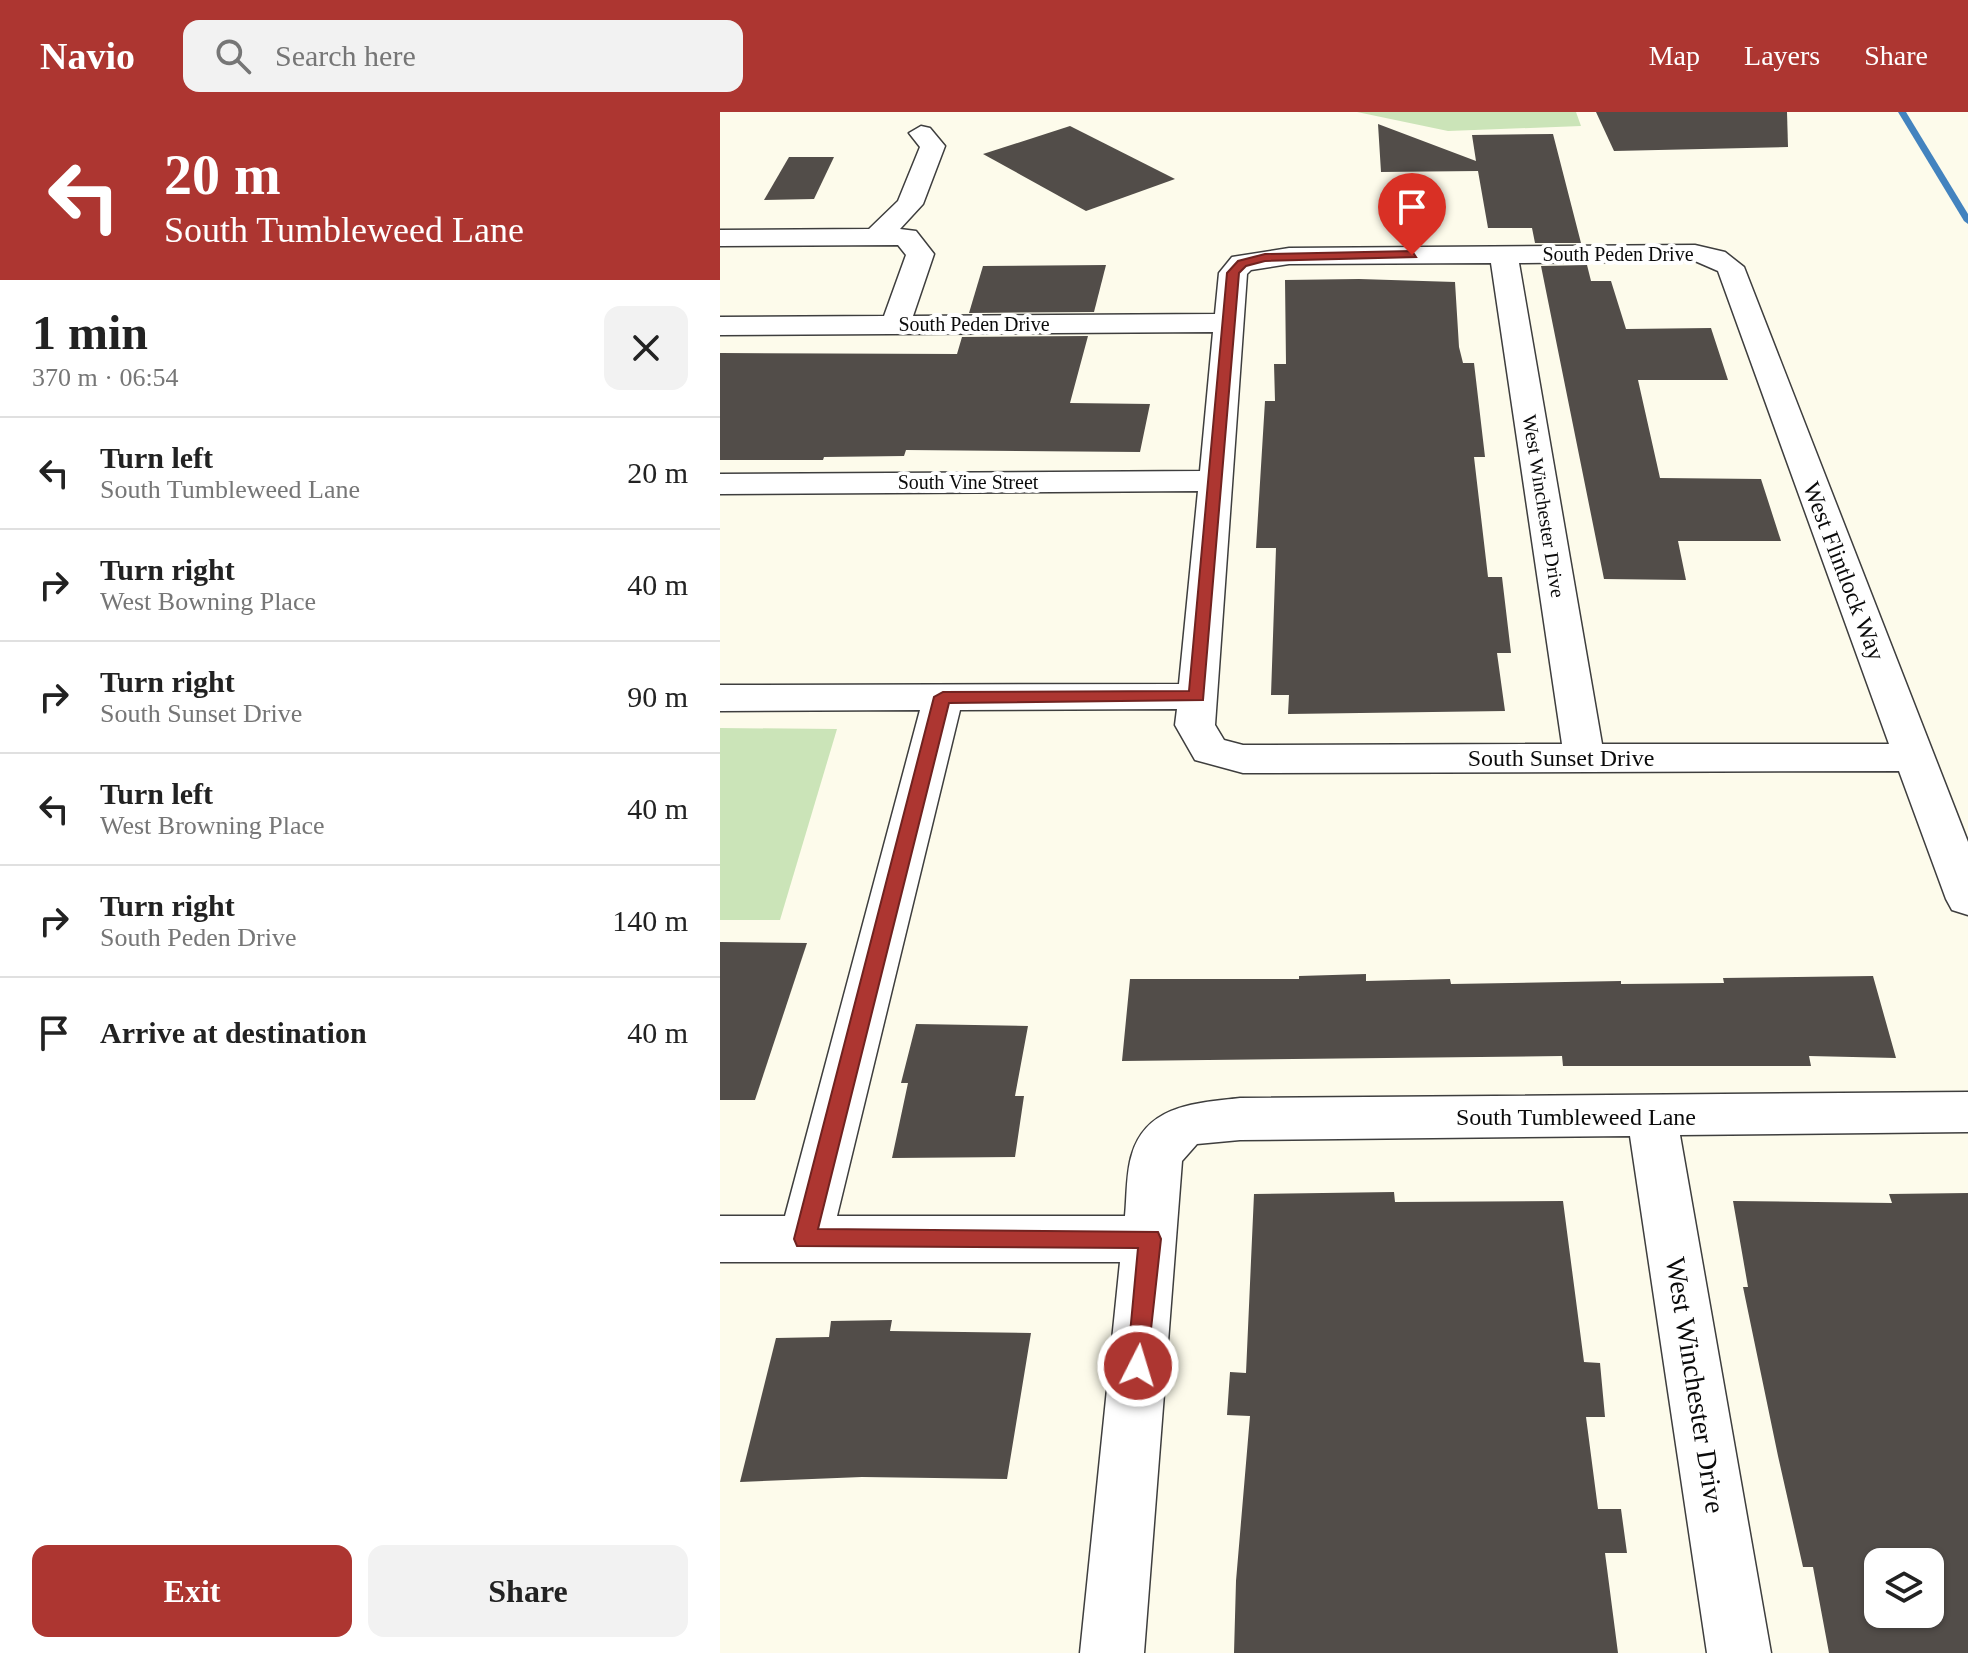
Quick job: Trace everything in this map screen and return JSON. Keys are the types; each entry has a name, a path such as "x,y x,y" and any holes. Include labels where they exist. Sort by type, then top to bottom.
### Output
{"street":[{"path":"876,237 910,204 933,146 921,133"},
{"path":"720,238 906,237 920,254 896,324"},
{"name":"West Winchester Drive","path":"1504,254 1584,758"},
{"name":"South Peden Drive","path":"720,326 1229,323 1233,273 1242,263 1289,256 1707,255"},
{"name":"West Flintlock Way","path":"1707,255 1730,267 1968,899"},
{"path":"720,698 1197,696 1229,323"},
{"name":"South Vine Street","path":"720,484 1215,481"},
{"name":"South Sunset Drive","path":"1197,696 1195,725 1209,750 1243,759 1915,757"},
{"path":"805,1239 943,697"},
{"name":"South Tumbleweed Lane","path":"1150,1239 1157,1154 1183,1125 1240,1119 1968,1112"},
{"name":"West Winchester Drive","path":"1652,1117 1739,1653"},
{"path":"720,1239 1150,1239 1112,1653"}],"green space":[{"path":"1357,112 1576,112 1581,126 1448,131"},
{"path":"720,728 837,729 780,920 720,920"}],"building":[{"path":"1596,112 1787,112 1788,147 1614,151"},
{"path":"1378,124 1476,161 1472,135 1553,134 1581,243 1535,243 1532,228 1488,228 1478,171 1381,172"},
{"path":"1070,126 1175,179 1086,211 983,154"},
{"path":"789,157 834,157 814,199 764,200"},
{"path":"1106,265 1094,312 969,313 983,266"},
{"path":"1587,265 1591,281 1611,281 1626,329 1711,328 1728,380 1638,380 1660,478 1761,479 1781,541 1678,541 1686,580 1604,579 1541,266"},
{"path":"1285,280 1455,282 1459,347 1463,363 1474,363 1485,457 1474,457 1488,577 1502,577 1511,653 1497,653 1505,711 1288,714 1289,695 1271,695 1276,548 1256,548 1265,401 1275,401 1274,364 1286,364"},
{"path":"1088,336 1070,403 1150,404 1140,452 906,450 904,456 720,460 720,353 957,354 962,337"},
{"path":"720,942 807,943 755,1100 720,1100"},
{"path":"1366,974 1366,981 1450,979 1451,984 1724,983 1723,978 1873,976 1896,1058 1809,1056 1811,1066 1563,1066 1562,1056 1122,1061 1130,979 1299,979 1299,976"},
{"path":"916,1024 1028,1026 1015,1096 1024,1096 1015,1157 892,1158 908,1083 901,1083"},
{"path":"1394,1192 1395,1202 1563,1201 1584,1362 1600,1363 1605,1417 1586,1417 1598,1509 1621,1509 1627,1553 1605,1553 1618,1653 1234,1653 1236,1581 1250,1416 1227,1415 1230,1372 1246,1373 1254,1194"},
{"path":"1968,1193 1968,1653 1829,1653 1813,1567 1803,1567 1743,1287 1748,1287 1733,1201 1892,1203 1889,1194"},
{"path":"892,1320 890,1331 1031,1333 1007,1479 862,1477 740,1482 776,1338 829,1337 831,1321"}],"waterway":[{"path":"1902,112 1968,221"}],"route":[{"path":"1138,1366 1150,1239 805,1239 943,697 1197,696 1233,273 1242,263 1265,258 1412,255"}]}
